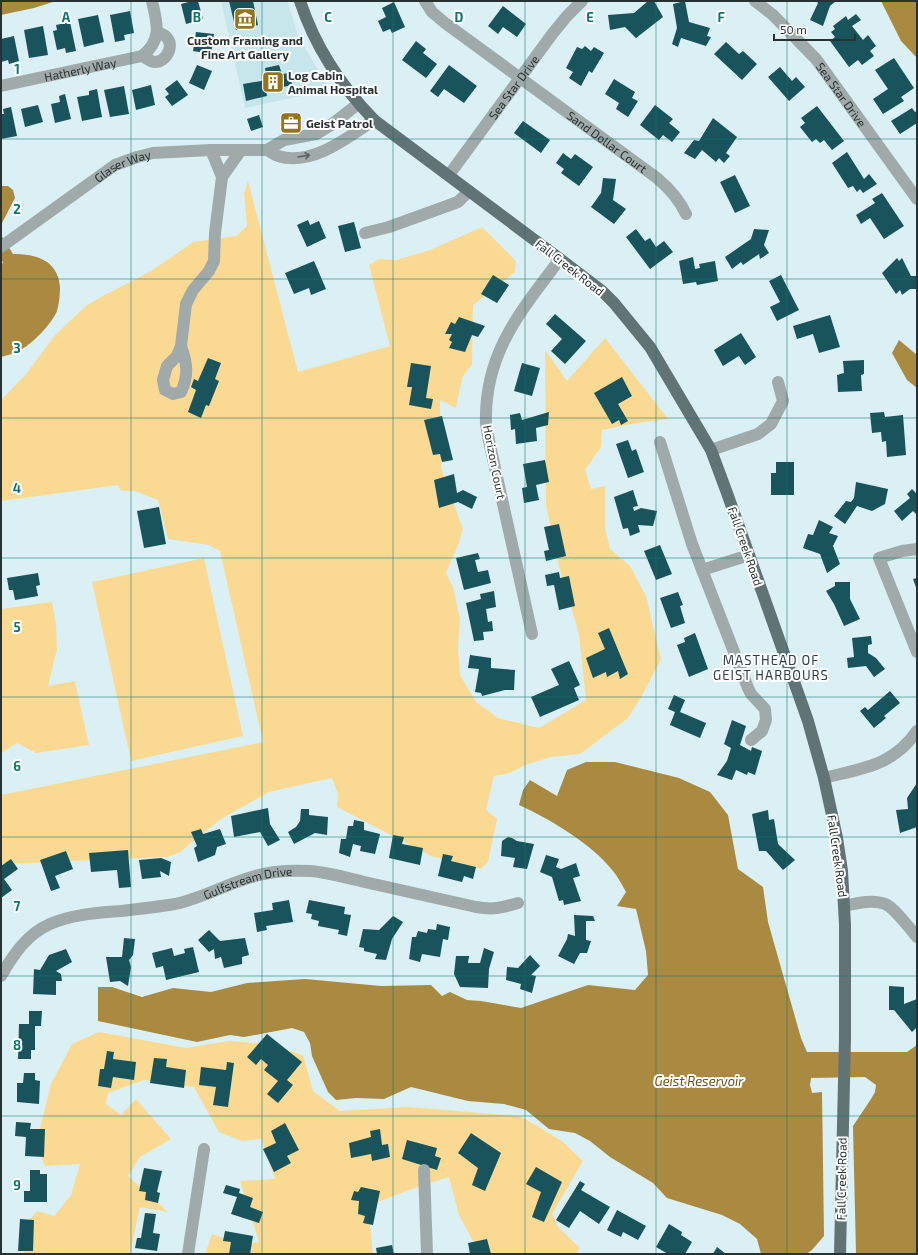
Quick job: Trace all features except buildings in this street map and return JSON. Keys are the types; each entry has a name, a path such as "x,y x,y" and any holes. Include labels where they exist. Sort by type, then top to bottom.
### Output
{"main road":[{"name":"Fall Creek Road","path":"300,1 306,20 328,63 358,104 374,120 602,291 614,303 650,347 711,450 808,721 824,778 837,838 844,906 845,1038 840,1251"}],"street":[{"path":"152,1 157,20 156,38"},
{"name":"Sand Dollar Court","path":"425,1 432,12 442,21 657,178 670,189 682,204 686,214"},
{"name":"Sea Star Drive","path":"449,176 562,22 582,1"},
{"name":"Sea Star Drive","path":"755,1 777,19 816,59 917,198"},
{"path":"165,35 168,38 170,46 163,59 159,61 150,60 142,56 156,38 165,35"},
{"name":"Hatherly Way","path":"1,86 142,56"},
{"path":"267,150 284,140 316,134 331,125 358,104"},
{"name":"Glaser Way","path":"1,247 115,165 137,156 153,153 211,150 267,150 277,156 287,158 303,157 321,152 339,144 374,120"},
{"path":"211,150 222,176"},
{"path":"181,346 186,304 193,290 209,271 214,261 215,234 222,176 241,150"},
{"path":"365,233 389,227 458,202 469,191"},
{"name":"Horizon Court","path":"532,634 491,450 486,424 487,406 493,367 510,329 560,259"},
{"path":"711,450 758,434 771,424 783,401 778,382"},
{"path":"660,442 692,544 745,680 751,694 765,709 766,720 762,731 751,740"},
{"path":"917,549 902,551 879,558 917,652"},
{"path":"702,570 749,555"},
{"path":"824,778 868,767 892,757 910,741 917,731"},
{"name":"Gulfstream Drive","path":"1,976 9,962 25,941 42,928 60,920 83,914 138,910 177,903 200,897 256,875 283,871 311,871 481,908 502,908 518,903"},
{"path":"844,906 870,902 885,904 898,914 917,937"},
{"path":"188,1254 204,1150"},
{"path":"424,1170 427,1254"}],"shaded area":[{"path":"221,1 287,1 299,38 330,90 245,108"},
{"path":"248,181 298,372 390,346 369,265 379,259 396,260 430,250 482,227 516,261 515,272 473,305 472,364 462,378 456,408 440,400 441,468 463,529 459,543 446,573 453,587 460,619 458,647 460,675 476,702 498,718 539,728 586,700 579,634 559,566 546,505 545,350 567,381 605,338 668,419 636,423 602,430 601,447 585,470 591,489 605,486 605,527 610,549 630,566 646,596 661,660 628,718 580,754 551,757 525,765 510,773 494,776 486,810 497,819 488,862 481,869 431,856 337,807 338,794 332,778 269,792 221,819 180,852 168,857 1,864 1,795 263,742 220,551 209,545 168,539 158,500 135,491 121,491 118,485 1,501 1,400 27,373 55,335 87,305 151,271 193,242 236,236 247,226 244,193"},
{"path":"204,558 243,736 131,761 92,582"},
{"path":"52,602 56,625 57,649 48,686 75,681 89,745 36,753 17,743 1,753 1,609"},
{"path":"99,1032 186,1048 229,1041 267,1044 303,1055 313,1091 340,1111 407,1107 520,1116 562,1141 583,1161 552,1214 559,1228 580,1248 576,1254 480,1254 459,1215 449,1177 406,1191 368,1206 373,1254 205,1254 212,1234 240,1244 259,1242 240,1181 275,1179 261,1139 242,1141 219,1132 194,1087 144,1080 108,1093 106,1104 121,1115 136,1099 171,1139 140,1157 128,1176 168,1212 140,1207 130,1254 24,1254 24,1226 37,1211 54,1216 71,1195 80,1164 45,1166 36,1145 51,1084 72,1044"}],"water":[{"path":"1,1 56,1 34,8 1,15"},
{"path":"881,1 917,1 917,58 901,41"},
{"path":"1,186 8,186 13,190 15,198 1,225"},
{"path":"1,235 13,254 37,257 50,265 55,270 60,287 57,311 46,328 24,348 1,357 1,266 3,262 1,260"},
{"path":"899,340 917,355 917,388 907,380 892,353"},
{"name":"Geist Reservoir","path":"586,762 615,762 679,778 710,792 728,815 738,869 763,887 768,922 801,1038 807,1052 907,1052 917,1045 917,1254 856,1254 853,1126 875,1092 876,1085 865,1077 811,1078 810,1085 812,1093 822,1092 824,1236 812,1250 806,1254 761,1254 757,1239 740,1224 722,1215 667,1198 653,1183 610,1157 590,1141 575,1133 549,1129 526,1110 504,1104 468,1101 411,1087 384,1099 356,1098 336,1100 328,1092 312,1056 310,1043 304,1032 292,1028 244,1037 230,1035 197,1042 98,1021 98,987 112,987 142,997 173,988 211,992 247,983 305,979 381,986 431,985 442,996 450,992 467,1000 521,1008 588,985 635,990 648,975 646,951 636,909 617,906 626,892 618,878 594,851 570,833 544,817 519,805 523,790 530,780 557,796 567,770"}],"place":[{"name":"Custom Framing and Fine Art Gallery","path":"245,19"},
{"name":"Log Cabin Animal Hospital","path":"273,82"},
{"name":"Geist Patrol","path":"291,123"}],"district":[{"name":"MASTHEAD OF GEIST HARBOURS","path":"771,668"}]}
